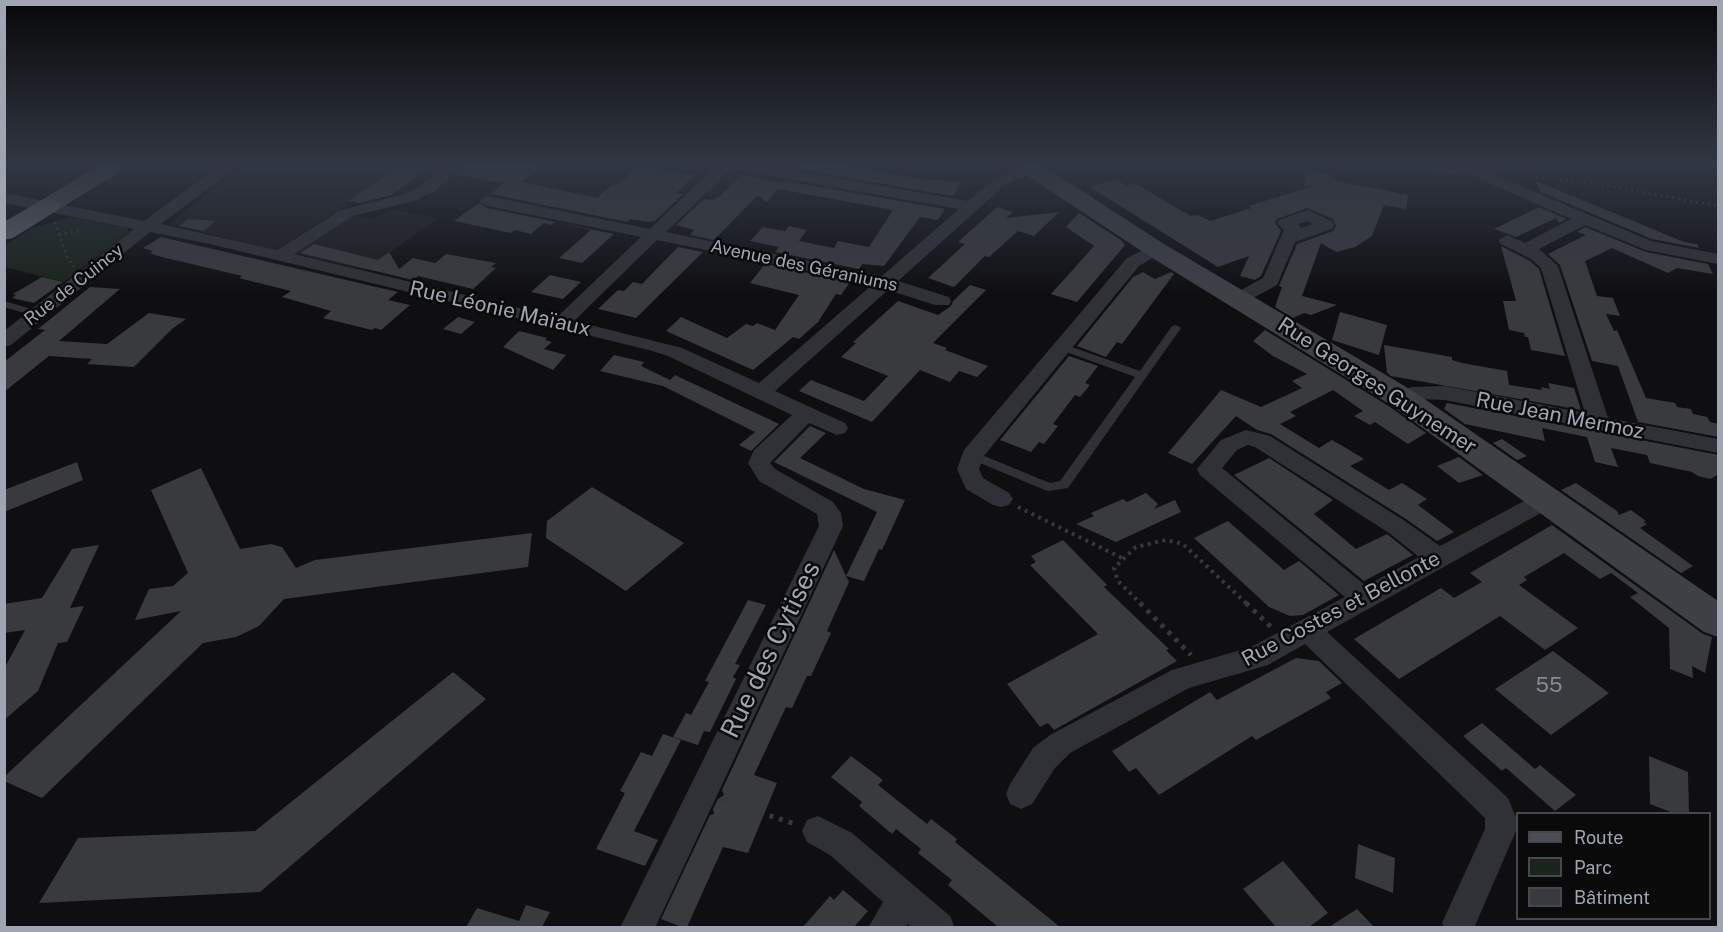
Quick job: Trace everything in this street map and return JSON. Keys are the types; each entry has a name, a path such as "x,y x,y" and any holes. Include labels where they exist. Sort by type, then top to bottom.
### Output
{"highway":[{"path":"4,217 44,210"},
{"path":"4,233 44,210"}],"main road":[{"name":"Rue Georges Guynemer","path":"1094,208 1155,249 1402,398 1719,621"}],"street":[{"name":"Rue Léonie Maïaux","path":"39,208 149,226 667,349 837,428"},
{"name":"Rue de Cuincy","path":"4,341 173,208"},
{"path":"279,256 347,213 365,208"},
{"name":"Avenue des Géraniums","path":"526,208 887,282 942,301"},
{"path":"561,323 681,208"},
{"path":"760,393 970,208"},
{"path":"1559,208 1655,248 1719,259"},
{"path":"1526,249 1584,219"},
{"path":"1238,299 1270,284 1288,238"},
{"path":"1508,240 1537,255 1549,266 1599,423"},
{"path":"1001,499 981,489 969,476 968,462 972,455 1133,262 1155,249"},
{"name":"Rue Jean Mermoz","path":"1402,398 1419,392 1445,393 1719,446"},
{"name":"Rue des Cytises","path":"637,927 831,526 829,513 825,508 767,475 759,463 762,455 806,414"},
{"path":"1365,599 1208,469 1229,445 1246,436 1262,441 1397,527 1438,558"},
{"name":"Rue Costes et Bellonte","path":"1021,794 1052,750 1182,678 1247,662 1546,499"},
{"path":"1296,637 1497,809 1502,823 1500,831 1459,923"},
{"path":"819,831 841,844 938,927"},
{"path":"885,927 906,899"}],"lane":[{"path":"4,304 38,314"},
{"path":"972,455 1050,488 1064,485 1176,328"},
{"path":"1062,347 1142,376"}],"path":[{"path":"44,210 70,265"},
{"path":"1001,499 1122,558"},
{"path":"1207,670 1118,581 1114,568 1136,547 1152,541 1166,540 1183,544 1273,629 1296,637"},
{"path":"700,793 819,831"}],"shaded area":[{"path":"189,208 342,208 276,250 169,224"},
{"path":"393,210 439,218 365,270 293,253 350,215 372,219"}],"green space":[{"path":"71,217 128,228 129,232 64,282 5,267 5,245 32,228"}],"building":[{"path":"471,208 489,208 614,234 582,263 559,258 591,230 555,222 551,225 544,223 531,234 515,230 511,233 454,221"},
{"path":"561,208 668,208 655,221 630,219 627,222"},
{"path":"694,208 745,208 714,240 690,235 694,230 676,225"},
{"path":"885,208 945,209 938,220 920,217 884,266 862,264 859,269 775,252 779,247 750,241 763,227 785,231 789,226 807,230 799,241 834,248 838,241 869,247 893,210"},
{"path":"995,208 1013,212 1006,218 1059,212 1034,236 1018,231 989,257 985,256 954,287 928,278 965,244 958,242"},
{"path":"1124,208 1178,208 1191,216 1198,215 1210,221 1249,208 1306,208 1277,219 1275,223 1281,231 1261,276 1255,280 1240,276 1249,256 1218,267"},
{"path":"1308,208 1383,208 1372,236 1355,247 1336,252 1321,243 1302,296 1337,305 1311,315 1304,313 1293,318 1275,307 1282,287 1279,286 1297,244 1333,231 1336,226 1333,219"},
{"path":"1536,208 1542,208 1566,219 1559,223 1556,218 1516,237 1494,229"},
{"path":"1580,208 1603,208 1684,242 1697,244 1699,248 1652,239"},
{"path":"1079,213 1121,240 1125,245 1077,302 1051,294 1094,246 1066,227"},
{"path":"188,219 215,221 204,231 179,226"},
{"path":"1585,227 1646,252 1708,264 1713,274 1677,268 1668,273 1612,248 1585,261 1597,296 1613,298 1620,316 1606,314 1614,331 1617,330 1646,398 1675,403 1677,407 1691,409 1693,414 1707,417 1710,422 1719,424 1719,437 1638,422 1618,366 1592,361 1560,265 1548,254 1586,235 1577,232"},
{"path":"161,237 398,292 388,300 410,305 381,330 375,328 372,330 323,318 331,311 282,297 291,291 239,278 242,276 158,256 150,253 153,251 143,248"},
{"path":"314,244 378,260 389,252 399,269 413,258 435,263 446,254 496,263 491,267 496,268 473,289 418,276 413,280 300,253"},
{"path":"1501,246 1530,261 1539,269 1565,356 1531,350 1528,337 1525,337 1524,333 1509,330 1503,301 1516,301"},
{"path":"678,247 703,252 636,318 598,309 618,290 624,291 633,282 642,284"},
{"path":"765,264 850,282 841,295 836,294 818,322 799,339 793,337 753,370 666,331 681,317 727,338 746,324 753,326 757,323 775,330 799,295 750,283"},
{"path":"1143,272 1155,279 1171,272 1174,274 1122,344 1117,342 1106,357 1077,346 1133,277"},
{"path":"550,275 581,282 563,299 531,292"},
{"path":"42,277 63,282 34,303 12,298 16,295 13,294"},
{"path":"970,285 986,290 933,343 947,348 945,350 988,366 977,377 959,371 950,382 920,370 872,422 799,391 811,380 864,401 888,376 841,357 856,343 853,342 898,301 938,315 951,306 953,301"},
{"path":"90,287 120,289 59,341 107,344 149,313 186,319 172,329 134,367 87,364 92,359 49,356 4,392 4,362 45,330 38,329"},
{"path":"1340,312 1387,325 1379,355 1332,340"},
{"path":"458,317 475,322 461,334 443,329"},
{"path":"1265,330 1390,407 1426,433 1408,444 1375,422 1370,425 1354,416 1363,411 1333,390 1290,412 1296,416 1280,424 1319,448 1332,440 1364,459 1350,466 1389,490 1402,483 1427,499 1418,505 1454,532 1437,541 1271,434 1257,430 1236,416 1192,464 1168,453 1221,390 1261,407 1302,388 1292,381 1307,374 1273,356 1253,341"},
{"path":"519,331 547,338 545,340 552,342 544,349 566,355 553,370 503,347"},
{"path":"1384,345 1452,357 1452,360 1462,363 1507,371 1509,385 1542,390 1541,387 1550,389 1548,383 1574,388 1581,410 1391,376 1387,373"},
{"path":"614,355 644,362 641,366 670,380 675,375 779,424 751,451 739,445 755,432 663,386 600,371"},
{"path":"1069,356 1098,366 1085,383 1090,385 1080,397 1075,395 1053,424 1058,426 1044,444 1039,442 1031,452 1000,440"},
{"path":"1447,403 1719,455 1719,474 1710,479 1692,472 1650,463 1647,455 1611,448 1618,467 1595,462 1587,437 1542,428 1545,441 1465,424 1444,409"},
{"path":"810,426 826,433 800,458 864,489 905,500 882,550 879,549 864,581 846,576 877,512 774,462"},
{"path":"1502,439 1527,456 1517,460 1493,443"},
{"path":"1459,457 1483,475 1459,483 1437,466"},
{"path":"1269,458 1333,500 1314,514 1356,549 1387,534 1413,555 1364,581 1234,475"},
{"path":"77,462 83,480 4,512 4,490"},
{"path":"201,468 240,549 271,544 282,547 296,568 315,560 532,533 528,567 284,599 259,626 236,637 203,643 42,798 4,781 4,777 181,611 135,620 149,589 173,586 188,573 151,490"},
{"path":"1576,483 1617,511 1619,515 1631,510 1646,521 1643,522 1647,524 1640,528 1693,566 1681,573 1561,490"},
{"path":"592,487 684,543 626,591 546,538 547,521"},
{"path":"1146,493 1158,504 1154,509 1175,500 1181,512 1116,542 1076,524 1094,516 1091,513 1123,499 1127,502"},
{"path":"1228,521 1284,570 1299,561 1339,595 1303,615 1290,616 1269,607 1194,538"},
{"path":"1552,525 1703,634 1712,637 1705,673 1692,666 1693,678 1670,669 1669,628 1630,597 1638,593 1611,573 1600,579 1564,553 1524,577 1527,580 1519,585 1578,628 1545,650 1500,616 1399,679 1354,639 1441,588 1454,598 1482,582 1470,573"},
{"path":"1063,540 1107,585 1104,587 1169,649 1166,650 1177,661 1054,730 1048,723 1040,727 1007,684 1098,634 1030,565 1036,562 1031,556"},
{"path":"99,545 70,608 84,606 67,642 58,643 38,691 4,720 4,669 25,630 4,633 4,604 42,598 72,549"},
{"path":"834,550 849,582 827,631 831,633 811,676 807,676 792,708 786,707 754,775 777,783 748,853 723,847 687,927 661,919 710,815 714,814 713,809 718,799 724,795 722,790"},
{"path":"748,600 766,605 735,664 740,665 733,677 736,679 710,732 704,731 698,745 673,737 686,713 691,715 709,682 705,681"},
{"path":"1553,651 1609,693 1551,735 1495,689"},
{"path":"1296,658 1319,661 1342,683 1326,692 1331,698 1256,740 1252,736 1159,795 1136,768 1129,772 1112,751 1210,692 1217,700"},
{"path":"453,672 486,699 260,892 39,903 78,838 255,831"},
{"path":"1482,723 1535,769 1540,765 1576,795 1555,811 1506,768 1502,771 1463,736"},
{"path":"663,734 681,740 634,831 658,840 645,866 596,849 625,793 620,791 641,752 652,756"},
{"path":"851,756 883,780 878,785 927,824 931,819 957,839 955,842 1060,927 998,927 948,885 952,880 918,853 921,849 896,829 892,834 859,806 862,802 831,777"},
{"path":"1649,756 1688,772 1689,812 1670,812 1650,804"},
{"path":"1358,844 1395,858 1393,893 1355,878"},
{"path":"1283,861 1328,913 1309,927 1276,927 1243,889"},
{"path":"843,890 868,911 854,927 803,927 830,896 834,900"},
{"path":"526,905 550,912 542,927 466,927 477,908 519,921"},
{"path":"1357,909 1374,927 1329,927"}]}
